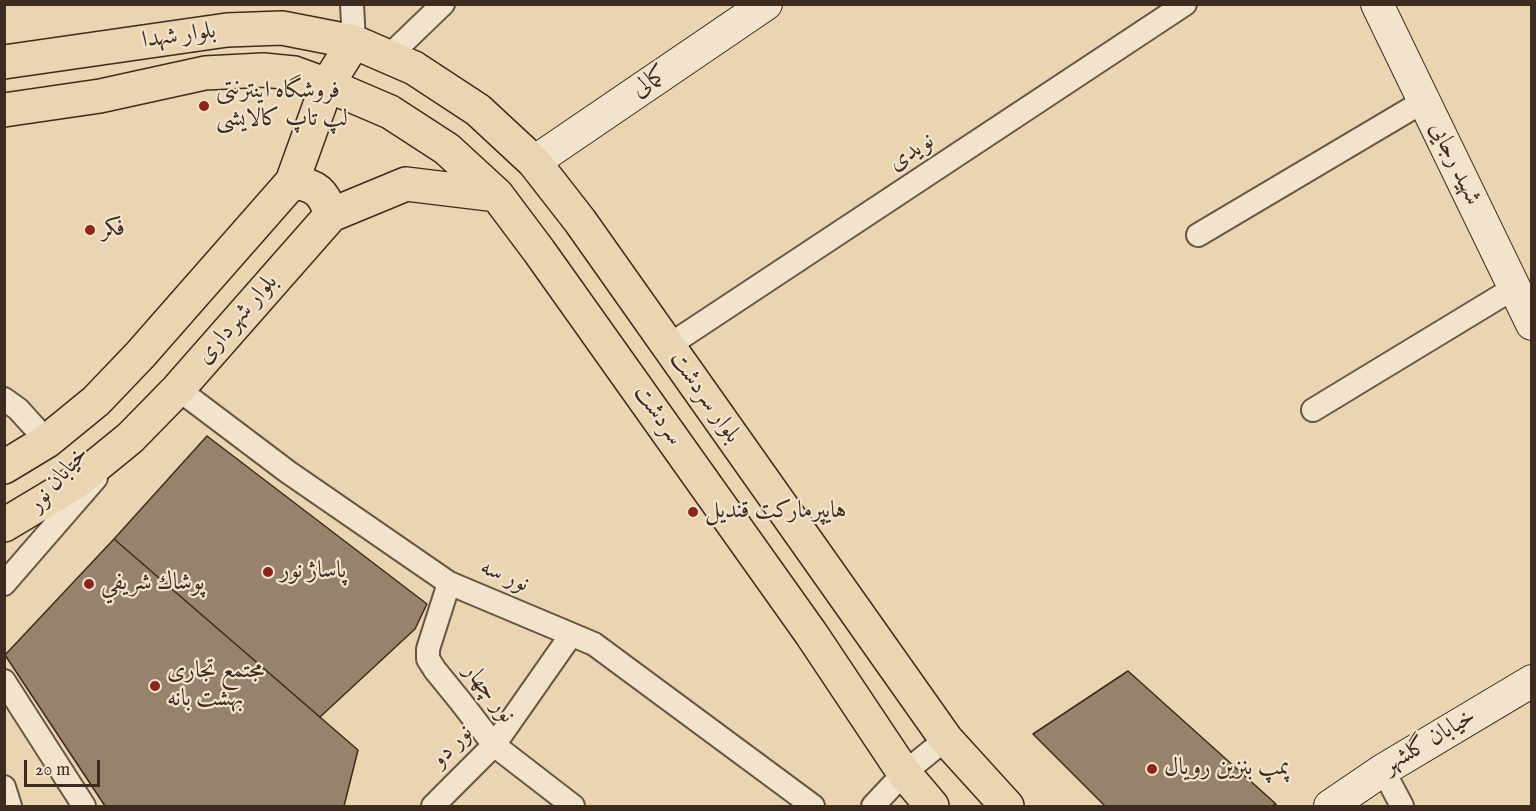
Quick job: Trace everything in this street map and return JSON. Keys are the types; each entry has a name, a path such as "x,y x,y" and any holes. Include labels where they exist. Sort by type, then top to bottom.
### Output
{"main road":[{"name":"کمالی","path":"534,162 766,4"},
{"name":"شهید رجایی","path":"1377,4 1532,324"},
{"name":"بلوار شهدا","path":"4,62 227,30 282,28 354,42"},
{"name":"بلوار سردشت","path":"354,42 414,68 478,110 534,162 580,221 946,739 1007,807"},
{"name":"بلوار شهرداری","path":"4,467 47,441 96,401 133,363 292,182 327,86 354,42"},
{"name":"بلوار شهدا","path":"4,110 100,96 205,73 263,70 294,73 327,86"},
{"name":"سردشت","path":"327,86 390,112 447,149 497,195 805,626 904,772 932,807"},
{"path":"292,182 306,184 318,190 327,201 331,215"},
{"name":"بلوار شهرداری","path":"4,525 76,482 130,438 178,389 331,215 406,184 497,195"},
{"name":"خیابان گلشهر","path":"1330,807 1383,770 1532,681"}],"street":[{"path":"352,4 354,42"},
{"path":"388,57 443,4"},
{"name":"نویدی","path":"668,346 1185,4"},
{"path":"1198,235 1424,101"},
{"path":"1314,410 1514,288"},
{"name":"نور سه","path":"178,389 288,472 449,583 594,644 813,807"},
{"path":"4,399 18,409 47,441"},
{"name":"خیابان نور","path":"4,584 130,438"},
{"name":"نور چهار","path":"449,583 428,649 428,659 494,745 573,807"},
{"name":"نور دو","path":"432,807 494,745 571,635"},
{"path":"4,681 84,807"},
{"path":"873,807 904,772 946,739"},
{"path":"1383,770 1402,807"},
{"path":"4,787 10,807"}],"building":[{"name":"پاساژ نور","path":"207,436 427,604 415,629 320,717 114,539"},
{"name":"مجتمع تجاری بهشت بانه","path":"114,539 358,750 344,806 105,806 5,655"},
{"name":"پمپ بنزین رویال","path":"1128,671 1276,804 1272,806 1105,806 1033,734"}],"place":[{"name":"فروشگاه اینترنتی لپ تاپ کالایشی","path":"204,106"},
{"name":"فکر","path":"90,230"},
{"name":"هایپرمارکت قندیل","path":"693,512"},
{"name":"پاساژ نور","path":"268,572"},
{"name":"پوشاك شريفي","path":"89,584"},
{"name":"مجتمع تجاری بهشت بانه","path":"155,686"},
{"name":"پمپ بنزین رویال","path":"1152,769"}]}
